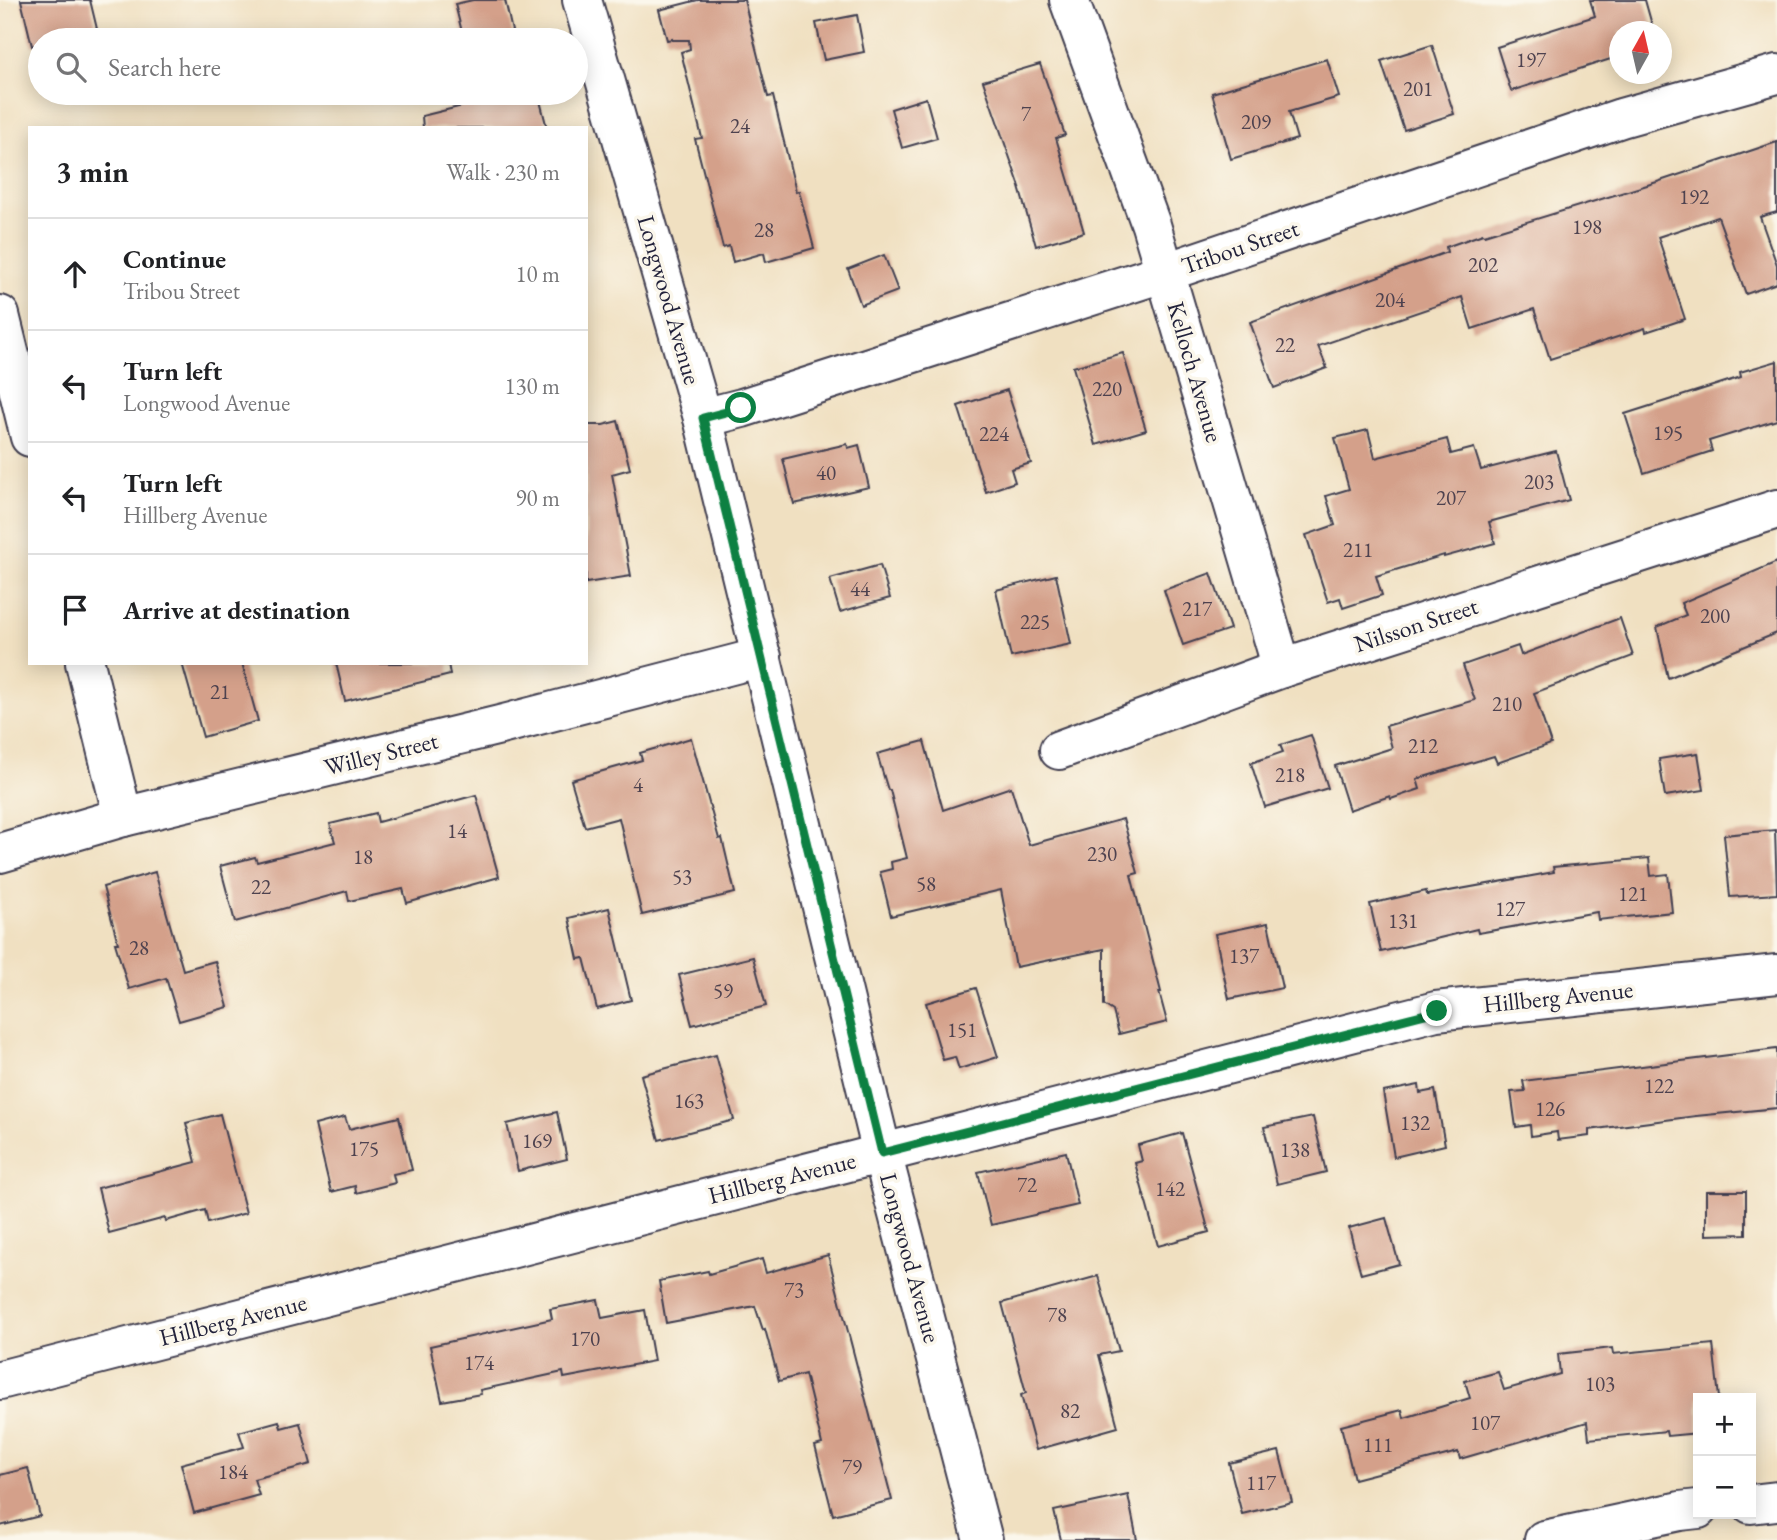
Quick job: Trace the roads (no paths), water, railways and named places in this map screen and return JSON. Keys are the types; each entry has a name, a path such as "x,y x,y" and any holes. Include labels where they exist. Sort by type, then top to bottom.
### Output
{"street":[{"name":"Longwood Avenue","path":"582,0 703,418 882,1153 983,1540"},
{"name":"Kelloch Avenue","path":"1069,0 1166,272 1282,668"},
{"name":"Tribou Street","path":"703,418 1166,272 1621,118 1777,74"},
{"path":"0,315 28,429"},
{"name":"Nilsson Street","path":"1059,750 1282,668 1777,509"},
{"name":"Willey Street","path":"0,853 122,817 500,725 762,657"},
{"path":"85,665 122,817"},
{"name":"Hillberg Avenue","path":"0,1380 1437,1011 1777,974"},
{"path":"1756,1503 1777,1501"},
{"path":"1544,1540 1693,1510"}]}
